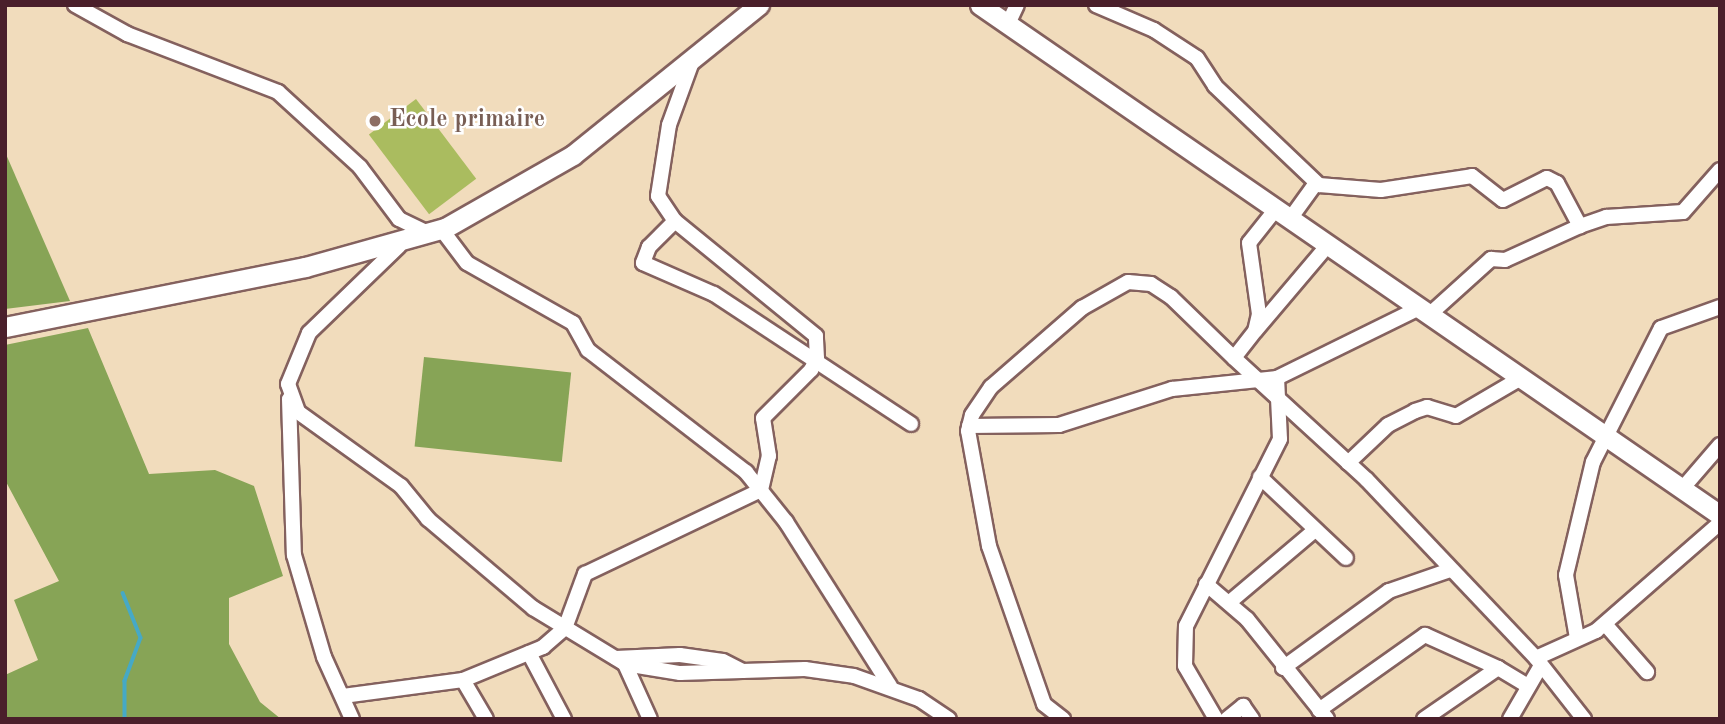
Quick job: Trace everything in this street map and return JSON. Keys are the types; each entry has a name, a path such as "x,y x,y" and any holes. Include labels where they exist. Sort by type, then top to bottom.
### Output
{"street":[{"path":"75,5 127,34 278,92 360,167 399,219 436,232 467,263 573,323 588,350 678,416 761,490 890,686"},
{"path":"5,327 399,246 436,232 537,180 759,5"},
{"path":"980,5 1720,515"},
{"path":"1008,24 1017,5"},
{"path":"1096,5 1154,30 1197,58 1215,86 1316,183 1359,191 1472,176 1503,200 1547,178 1557,183 1580,226"},
{"path":"694,58 669,125 658,196 675,221 813,331 817,358"},
{"path":"969,426 1059,425 1206,381 1258,383 1277,378 1424,311 1490,259 1506,260 1580,226 1618,215 1683,212 1719,173"},
{"path":"1255,331 1259,310 1249,243 1316,183"},
{"path":"675,221 649,247 643,257 647,268 699,285 777,340 817,358 911,424"},
{"path":"1234,358 1328,245"},
{"path":"352,719 324,657 291,540 296,480 289,398 293,367 314,325 399,246"},
{"path":"1063,719 1045,711 989,547 969,426 991,387 1082,308 1128,282 1151,284 1171,297 1283,407 1348,463 1538,664 1584,719"},
{"path":"1577,638 1566,575 1593,462 1607,437 1637,365 1661,328 1720,307"},
{"path":"761,490 769,456 764,415 817,358"},
{"path":"1216,719 1184,655 1188,617 1280,439 1283,407 1277,378"},
{"path":"1348,463 1388,425 1415,411 1427,407 1456,416 1521,378"},
{"path":"289,398 334,441 401,486 428,519 526,602 621,661 680,673 805,669 890,686 944,717"},
{"path":"1682,489 1720,445"},
{"path":"1260,477 1346,558"},
{"path":"343,696 463,680 529,653 565,628 585,574 761,490"},
{"path":"1510,719 1538,664 1577,638 1605,624 1720,523"},
{"path":"1231,601 1315,530"},
{"path":"1283,668 1390,591 1450,569"},
{"path":"1206,584 1231,601 1323,715 1425,635 1498,668 1526,685"},
{"path":"1605,624 1647,672"},
{"path":"529,653 564,719"},
{"path":"621,661 650,719"},
{"path":"1424,719 1498,668"},
{"path":"463,680 486,719"},
{"path":"1227,719 1242,706 1252,719"}],"green space":[{"path":"416,99 476,179 429,214 369,135"},
{"path":"5,152 70,301 5,309"},
{"path":"88,328 149,474 215,470 254,486 283,576 229,598 229,644 260,702 281,719 5,719 5,675 38,660 14,600 59,581 5,480 5,345"},
{"path":"424,357 571,372 562,462 415,447"}],"waterway":[{"path":"123,593 141,638 125,681 125,719"}],"place":[{"name":"Ecole primaire","path":"375,121"}]}
